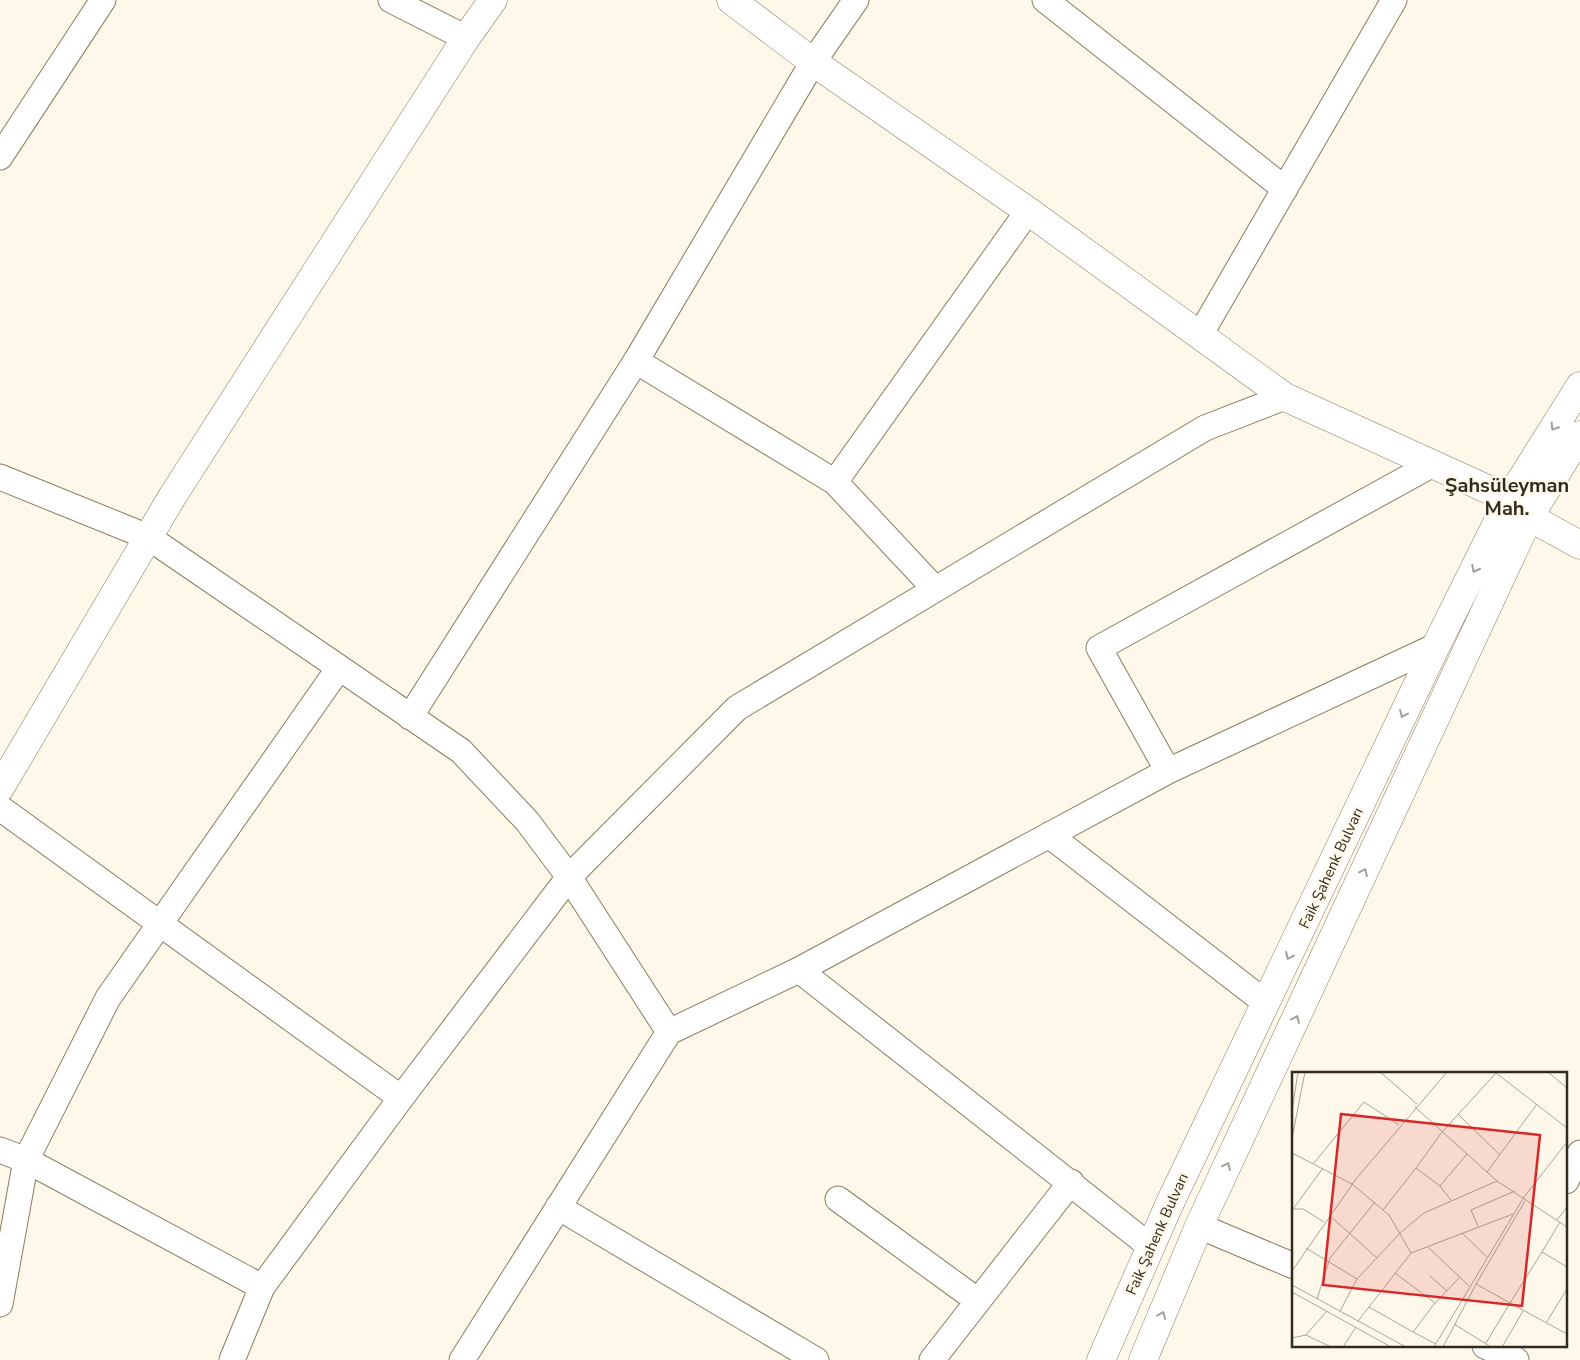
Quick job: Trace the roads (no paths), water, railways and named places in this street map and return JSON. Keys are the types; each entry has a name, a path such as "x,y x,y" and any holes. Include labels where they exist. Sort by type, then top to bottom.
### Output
{"main road":[{"path":"0,788 148,537 466,38 493,0"},
{"path":"730,0 813,62 1028,211 1286,397 1509,499 1529,517 1580,545"},
{"name":"Faik Şahenk Bulvarı","path":"1101,1360 1151,1247 1436,646 1509,499 1580,386"},
{"path":"1143,1360 1199,1226 1529,517 1580,435"}],"street":[{"path":"0,157 103,0"},
{"path":"391,0 466,38"},
{"path":"410,717 636,361 813,62 856,0"},
{"path":"1045,0 1285,189"},
{"path":"1200,335 1394,0"},
{"path":"835,482 1028,211"},
{"path":"636,361 835,482 935,589"},
{"path":"232,1360 262,1287 401,1098 569,877 737,708 1205,428 1286,397"},
{"path":"1168,771 1099,648 1433,464"},
{"path":"0,477 148,537 461,751 527,821 569,877 669,1032"},
{"path":"462,1360 669,1032 799,970 1168,771 1436,646"},
{"path":"0,1304 26,1160 108,998 339,668"},
{"path":"0,808 401,1098"},
{"path":"1049,835 1266,1004"},
{"path":"799,970 1071,1182 1151,1247"},
{"path":"0,1150 26,1160 262,1287"},
{"path":"1568,1177 1580,1153"},
{"path":"932,1360 1071,1182"},
{"path":"838,1199 978,1301"},
{"path":"558,1207 816,1360"},
{"path":"1199,1226 1292,1265"},
{"path":"1478,1360 1483,1348"},
{"path":"1489,1348 1516,1360"}],"district":[{"name":"Şahsüleyman Mah.","path":"1507,496"}]}
